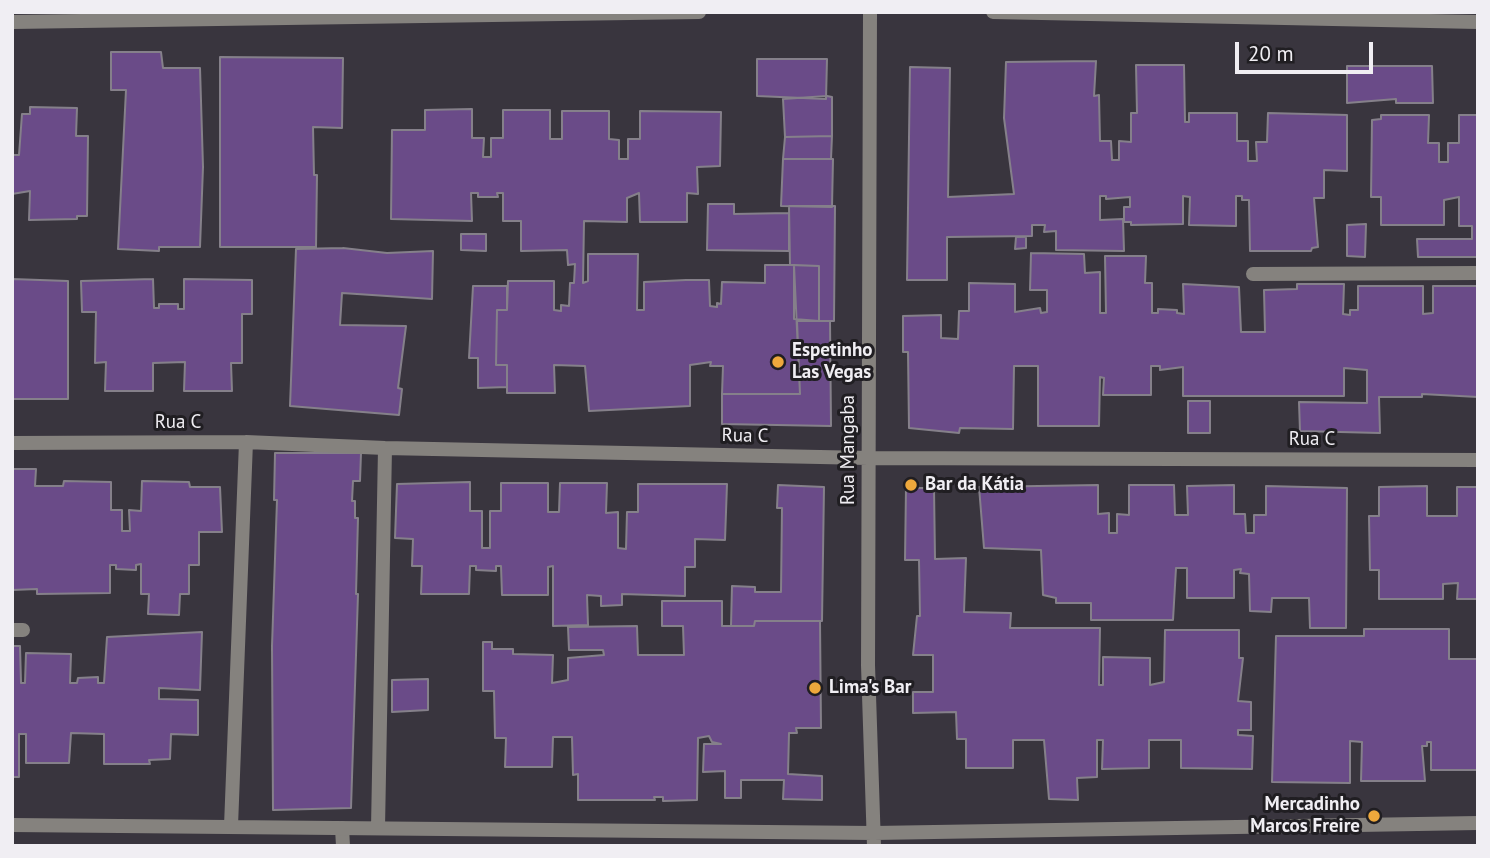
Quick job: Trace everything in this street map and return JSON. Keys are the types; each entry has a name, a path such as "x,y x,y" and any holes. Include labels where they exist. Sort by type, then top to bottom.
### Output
{"street":[{"path":"12,22 699,12"},
{"name":"Rua Mangaba","path":"870,12 868,665 874,840"},
{"path":"993,12 1478,22"},
{"path":"1253,274 1478,273"},
{"path":"231,826 246,442"},
{"name":"Rua C","path":"12,443 246,442 385,448 868,458 1478,460"},
{"path":"379,828 385,448"},
{"path":"12,825 379,828 874,840 1478,823"},
{"path":"342,828 343,846"}],"building":[{"path":"111,52 161,52 163,68 200,68 203,167 200,247 159,247 159,251 118,249 126,90 111,90"},
{"path":"220,57 343,58 342,128 313,127 314,175 317,175 316,247 220,247"},
{"path":"757,59 827,59 826,99 757,96"},
{"path":"1096,61 1094,96 1099,95 1100,141 1111,141 1112,160 1119,160 1119,141 1131,142 1131,113 1137,113 1136,65 1184,65 1185,122 1189,122 1189,113 1237,113 1237,141 1248,141 1248,161 1257,161 1256,142 1267,142 1268,113 1347,115 1347,171 1324,170 1324,198 1314,198 1318,247 1312,248 1311,251 1250,251 1249,200 1242,200 1242,196 1236,196 1236,226 1189,225 1190,197 1183,196 1183,224 1131,225 1131,222 1124,222 1124,207 1130,207 1130,197 1106,199 1106,196 1100,196 1100,220 1123,219 1124,251 1056,250 1056,231 1044,232 1045,225 1032,225 1032,236 947,237 947,280 907,280 910,67 950,68 948,197 1014,194 1004,118 1006,62"},
{"path":"1347,66 1432,66 1433,103 1396,103 1396,99 1347,103"},
{"path":"832,97 832,136 785,137 783,99"},
{"path":"30,107 77,108 76,136 88,136 87,216 77,216 77,219 29,220 30,191 12,194 12,155 19,155 22,114 30,114"},
{"path":"472,109 472,138 484,138 483,157 491,157 491,138 503,138 503,110 550,110 550,139 562,139 562,111 609,111 609,139 619,140 619,159 628,159 628,139 640,139 640,111 721,112 720,166 697,167 698,194 687,193 687,222 640,222 639,193 627,198 627,222 584,221 583,283 588,281 588,254 638,254 637,310 644,310 644,282 686,280 709,280 710,306 717,307 717,303 721,304 722,282 765,283 765,265 794,265 800,394 722,394 723,366 710,366 711,362 690,365 690,406 589,411 585,366 554,365 555,393 507,393 507,365 496,365 497,310 507,310 508,281 554,281 554,310 561,311 561,305 569,306 570,283 574,283 575,264 568,265 567,250 521,251 521,221 503,221 503,193 497,193 498,197 478,197 478,193 471,193 472,221 391,219 392,130 425,130 425,110"},
{"path":"1381,115 1429,115 1428,143 1439,143 1439,162 1448,162 1448,143 1459,143 1459,115 1478,115 1478,257 1418,257 1417,239 1472,239 1472,226 1459,226 1459,197 1444,200 1444,225 1381,225 1381,197 1371,197 1372,120 1381,119"},
{"path":"832,136 831,159 783,159 785,137"},
{"path":"783,159 833,159 832,207 781,206"},
{"path":"708,204 734,204 734,214 789,213 789,251 707,250"},
{"path":"789,206 835,206 834,321 819,321 819,266 790,265"},
{"path":"1366,224 1365,257 1347,256 1347,225"},
{"path":"461,234 486,234 486,251 461,250"},
{"path":"1016,237 1026,237 1026,248 1015,249"},
{"path":"343,248 387,253 433,251 432,299 342,293 340,325 406,326 398,388 402,389 399,415 290,406 296,249"},
{"path":"1031,253 1084,254 1085,273 1100,272 1100,313 1106,313 1105,256 1146,256 1145,283 1152,283 1152,313 1158,313 1158,309 1177,310 1177,313 1184,314 1183,284 1239,287 1241,332 1265,332 1264,290 1297,289 1297,284 1344,284 1343,314 1350,315 1350,310 1358,310 1358,286 1423,286 1423,314 1433,313 1433,286 1478,286 1478,397 1422,394 1422,397 1379,397 1380,433 1300,431 1299,402 1367,403 1367,370 1344,368 1344,396 1183,396 1183,367 1160,370 1160,366 1151,366 1151,395 1103,395 1104,378 1100,377 1099,426 1038,426 1038,366 1014,366 1013,429 960,428 959,433 909,428 908,352 903,352 903,316 941,315 941,338 958,339 959,311 969,311 969,283 1015,284 1015,312 1040,308 1041,313 1047,312 1047,290 1030,290"},
{"path":"794,265 819,266 819,321 794,319"},
{"path":"12,279 68,281 68,399 12,399"},
{"path":"153,279 154,308 159,308 159,304 178,304 178,309 184,309 184,279 252,280 252,314 242,314 242,363 231,363 232,391 184,391 185,362 153,363 153,391 105,391 106,362 95,363 96,312 82,312 81,281"},
{"path":"473,286 507,286 507,310 497,310 496,365 507,365 507,387 478,388 478,358 469,358"},
{"path":"797,321 830,321 831,426 722,424 722,394 800,394"},
{"path":"1188,401 1210,401 1210,433 1188,433"},
{"path":"275,453 361,453 360,481 353,481 352,501 355,501 355,518 358,518 358,594 351,808 273,810 272,646 277,500 274,500"},
{"path":"12,469 36,469 35,486 63,486 64,481 111,482 111,510 122,510 122,531 130,531 129,510 141,511 142,481 189,482 190,487 220,487 222,532 199,532 199,565 189,565 189,594 180,594 179,615 148,614 149,594 141,594 141,564 136,565 136,570 116,569 116,565 110,565 110,593 37,594 37,589 12,590"},
{"path":"470,482 470,511 482,511 482,548 490,548 490,511 501,511 501,483 548,483 548,512 559,512 560,483 607,483 606,513 618,512 618,548 626,549 627,512 638,512 638,484 727,484 725,540 695,539 695,567 685,567 685,596 622,594 622,605 601,606 601,596 587,595 588,625 553,626 553,566 548,567 548,595 502,595 501,566 496,566 496,571 476,570 476,566 470,566 469,594 421,594 422,566 412,566 413,539 395,538 397,484"},
{"path":"778,485 824,487 822,621 755,621 754,626 731,626 732,586 755,587 755,592 781,592 782,508 777,508"},
{"path":"1098,485 1098,514 1109,513 1109,533 1117,533 1117,514 1129,515 1129,485 1174,485 1175,515 1188,515 1187,486 1234,485 1234,514 1245,514 1246,533 1254,533 1254,515 1266,515 1266,486 1347,488 1346,628 1310,628 1309,598 1272,598 1271,612 1250,611 1249,574 1240,573 1241,569 1234,570 1234,598 1187,598 1187,568 1176,568 1173,620 1091,620 1091,603 1056,603 1056,598 1043,595 1041,550 984,548 979,487"},
{"path":"1427,486 1427,516 1457,516 1457,487 1478,487 1478,599 1457,599 1458,583 1443,584 1443,599 1379,599 1379,570 1370,570 1369,516 1379,516 1379,487"},
{"path":"906,488 934,488 935,559 966,558 964,612 1011,613 1010,628 1100,628 1099,685 1103,685 1103,657 1150,658 1150,685 1164,682 1165,630 1239,630 1239,658 1243,658 1238,701 1251,702 1251,730 1238,730 1238,735 1253,736 1252,769 1181,768 1181,740 1149,740 1149,768 1102,769 1103,740 1097,740 1097,777 1077,778 1078,800 1049,799 1044,740 1013,740 1013,768 966,768 966,739 957,739 956,712 913,713 913,692 933,692 933,655 913,655 917,616 920,616 919,560 905,560"},
{"path":"662,601 722,601 722,626 754,626 755,621 820,621 821,728 796,728 797,733 789,733 788,774 822,776 822,800 783,799 784,780 741,780 741,798 725,798 725,771 703,772 704,744 721,744 712,742 709,736 698,738 697,800 663,801 663,797 654,797 655,800 578,800 578,774 573,775 572,737 553,737 552,767 505,767 506,738 495,738 494,691 483,691 483,642 492,642 492,649 513,649 513,654 553,655 552,683 568,680 568,658 604,655 603,650 569,650 568,627 637,626 638,655 684,655 683,626 662,626"},
{"path":"1364,629 1449,629 1449,659 1478,659 1478,770 1431,770 1431,742 1427,742 1427,746 1422,746 1425,781 1361,781 1362,742 1350,741 1350,783 1272,782 1276,636 1364,636"},
{"path":"202,632 200,690 159,688 159,699 198,700 198,735 171,734 170,759 149,760 150,764 104,764 104,734 71,733 69,763 26,763 26,734 19,734 19,777 12,777 12,646 20,646 21,683 25,683 26,653 71,654 70,683 77,683 78,678 98,677 98,683 104,683 107,637"},
{"path":"428,679 428,710 392,712 392,680"}],"place":[{"name":"Espetinho Las Vegas","path":"778,362"},
{"name":"Bar da Kátia","path":"911,485"},
{"name":"Lima's Bar","path":"815,688"},
{"name":"Mercadinho Marcos Freire","path":"1374,816"}]}
